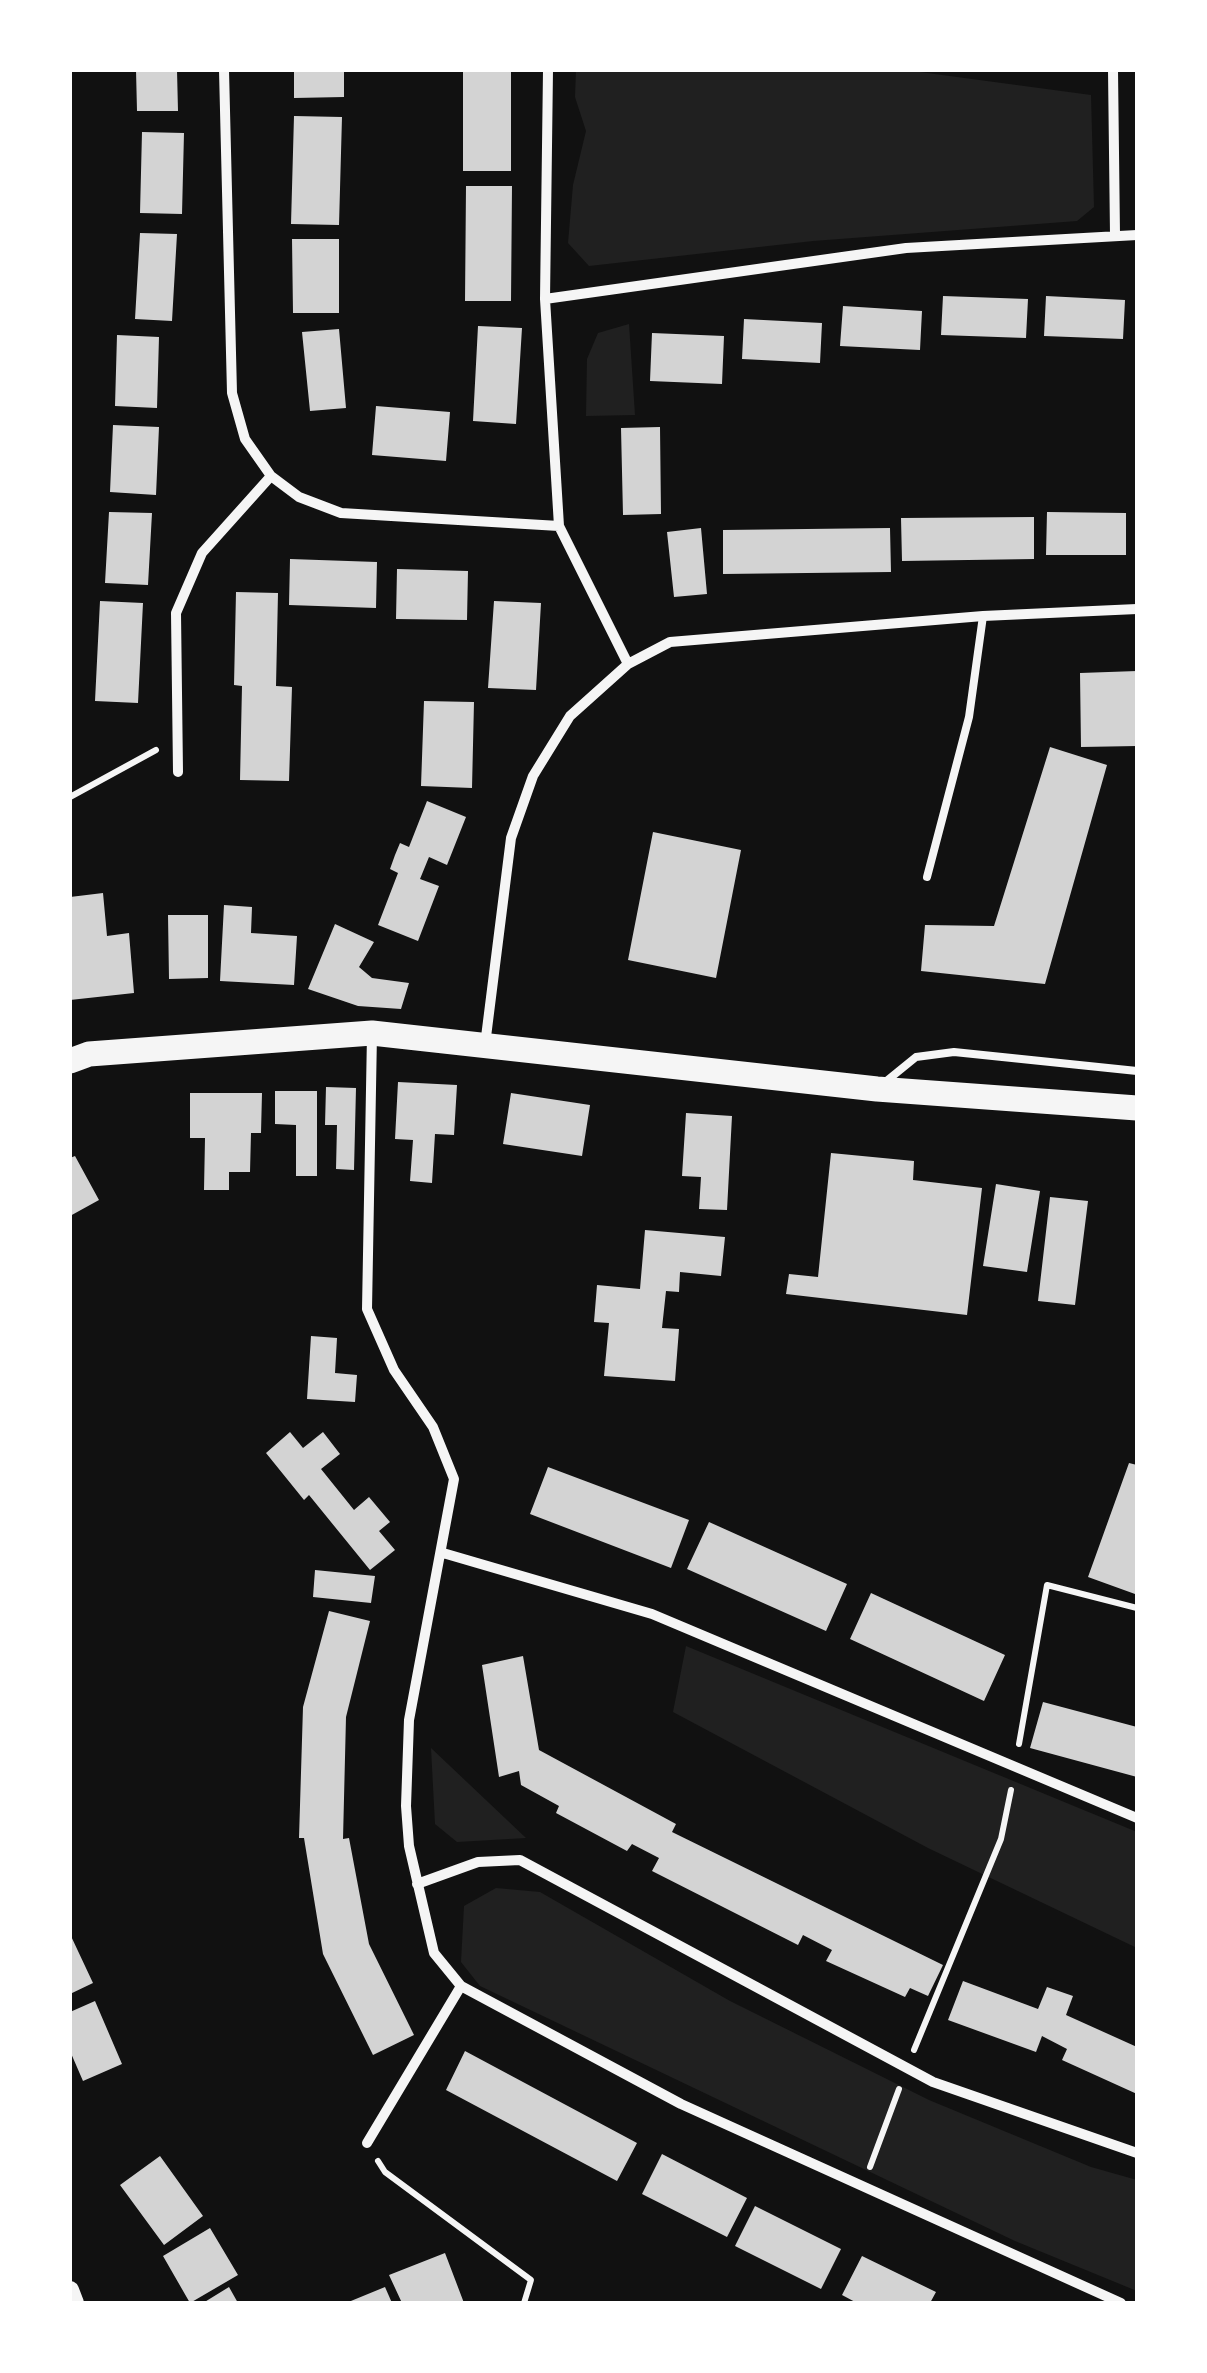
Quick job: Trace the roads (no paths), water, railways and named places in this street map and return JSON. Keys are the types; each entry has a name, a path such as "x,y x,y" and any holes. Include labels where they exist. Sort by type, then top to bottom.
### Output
{"main road":[{"path":"70,1061 89,1054 372,1033 877,1089 1137,1108"}],"street":[{"path":"224,70 232,394 245,439 271,476 299,497 341,513 559,526"},
{"path":"548,70 545,300 559,526 628,664"},
{"path":"1114,70 1115,235"},
{"path":"545,300 906,248 1137,235"},
{"path":"178,772 176,614 202,553 271,476"},
{"path":"485,1046 511,838 533,776 570,716 628,664 670,642 983,616 1137,609"},
{"path":"372,1033 367,1309 394,1370 433,1426 454,1479 409,1720 406,1806 417,1884 434,1953 461,1986 681,2104 1092,2298 1121,2303"},
{"path":"443,1553 652,1614 1015,1770 1137,1818"},
{"path":"417,1884 478,1862 520,1860 933,2082 1137,2153"},
{"path":"367,2143 461,1986"},
{"path":"70,2290 74,2303"}],"lane":[{"path":"927,878 969,717 983,616"},
{"path":"877,1089 916,1058 954,1052 1137,1071"}]}
